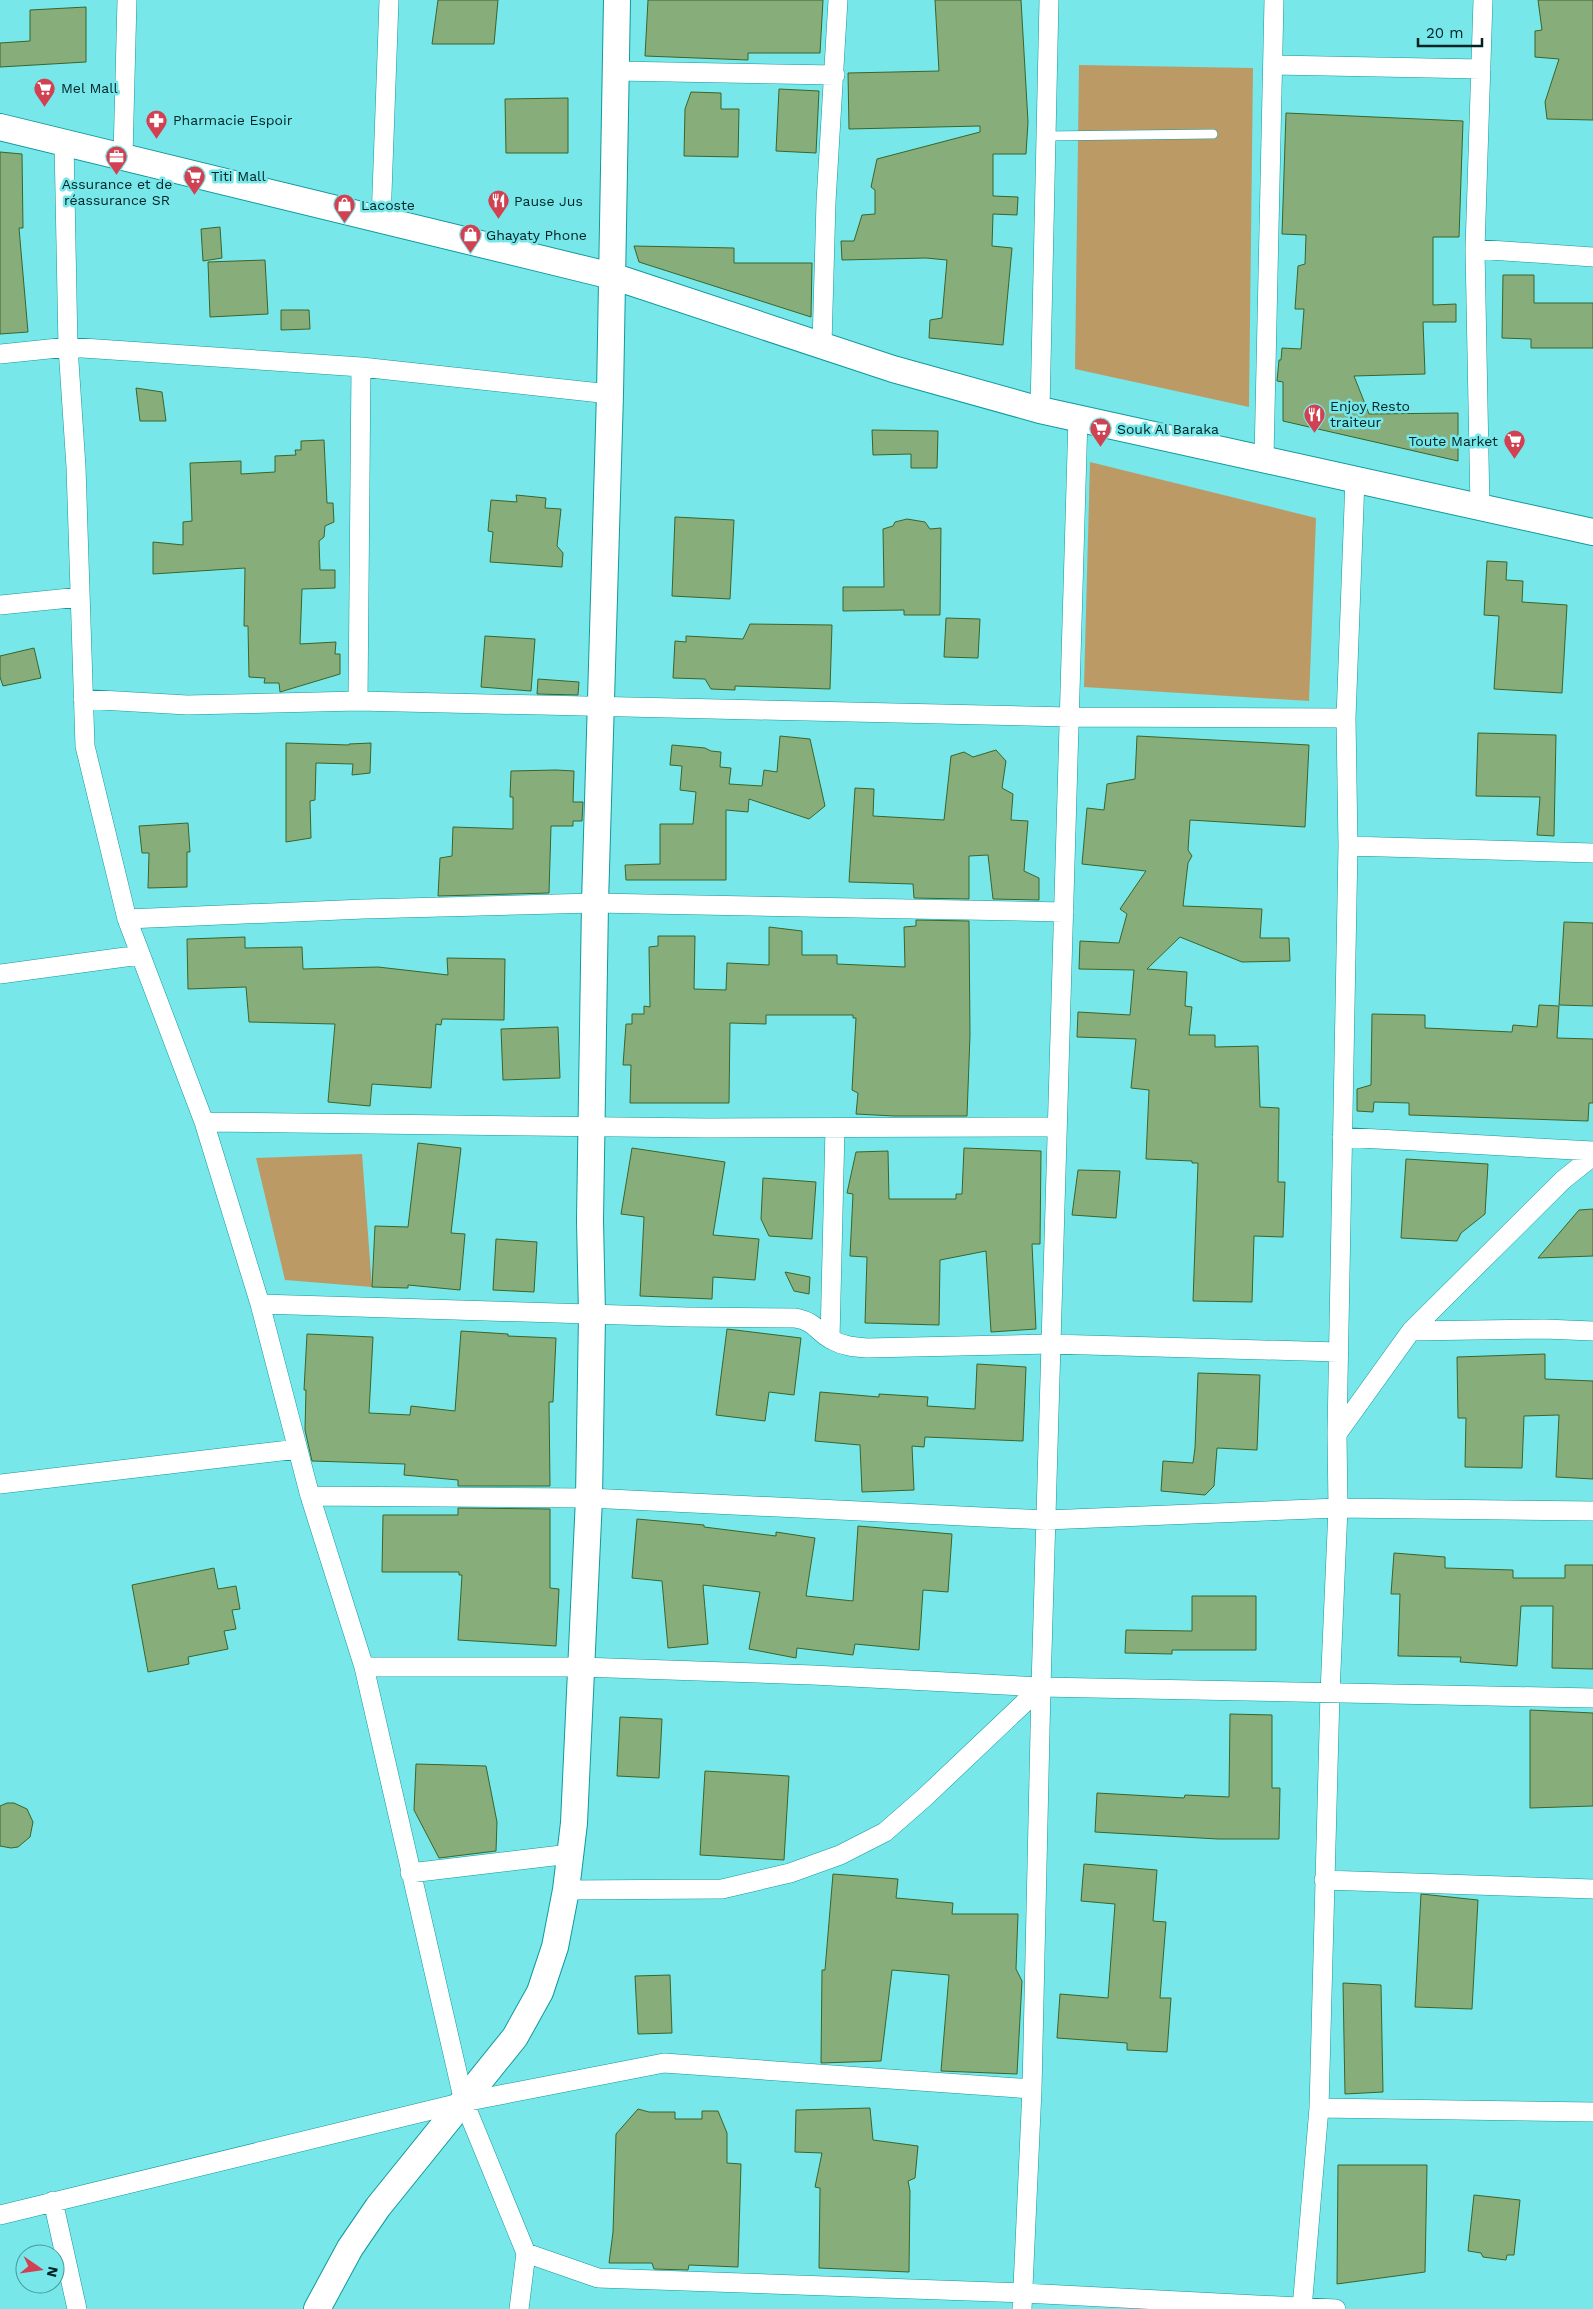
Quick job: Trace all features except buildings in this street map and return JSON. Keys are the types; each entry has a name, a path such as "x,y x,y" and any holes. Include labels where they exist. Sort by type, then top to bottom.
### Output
{"street":[{"path":"123,156 127,0"},
{"path":"381,221 389,0"},
{"path":"317,2309 350,2248 374,2214 515,2036 540,1992 555,1948 566,1890 574,1823 589,1498 595,903 610,394 617,0"},
{"path":"822,346 826,202 838,0"},
{"path":"1040,410 1049,0"},
{"path":"1264,458 1274,0"},
{"path":"1480,508 1475,249 1483,0"},
{"path":"1274,65 1481,69"},
{"path":"616,71 835,75"},
{"path":"0,127 612,276 893,369 1040,410 1593,532"},
{"path":"64,142 68,347 76,466 85,746 126,919 204,1122 260,1304 310,1496 364,1667 464,2102 526,2253 519,2309"},
{"path":"1475,249 1593,257"},
{"path":"0,354 68,347 361,367 610,394"},
{"path":"358,701 361,367"},
{"path":"1022,2301 1032,2089 1041,1687 1078,417"},
{"path":"1302,2309 1319,2108 1324,1880 1338,1508 1338,1352 1348,846 1346,718 1356,479"},
{"path":"0,605 80,597"},
{"path":"83,699 188,705 358,701 1070,717 1346,718"},
{"path":"1348,846 1593,853"},
{"path":"126,919 364,909 595,903 1064,912"},
{"path":"0,974 140,955"},
{"path":"204,1122 592,1127 1057,1127"},
{"path":"830,1339 835,1128"},
{"path":"1342,1137 1593,1151"},
{"path":"1337,1434 1412,1331 1563,1180 1593,1156"},
{"path":"260,1304 795,1318 809,1320 830,1339 849,1347 867,1348 1051,1344 1338,1352"},
{"path":"1412,1331 1544,1329 1593,1331"},
{"path":"0,1484 298,1449"},
{"path":"310,1496 589,1498 1046,1520 1338,1508 1593,1511"},
{"path":"364,1667 581,1667 813,1675 1041,1687 1593,1698"},
{"path":"566,1890 722,1889 790,1873 840,1855 885,1832 925,1797 1041,1687"},
{"path":"410,1873 570,1854"},
{"path":"1324,1880 1593,1889"},
{"path":"0,2215 464,2102 664,2063 1032,2089"},
{"path":"1319,2108 1593,2112"},
{"path":"53,2201 77,2309"},
{"path":"526,2253 598,2278 1022,2301 1336,2309"}],"lane":[{"path":"1046,136 1214,134"}],"shaded area":[{"path":"1079,65 1253,68 1249,407 1075,369"},
{"path":"1090,462 1316,518 1309,701 1084,687"},
{"path":"362,1154 372,1287 285,1280 256,1158"}],"place":[{"name":"Mel Mall","path":"45,107"},
{"name":"Pharmacie Espoir","path":"157,139"},
{"name":"Assurance et de réassurance SR","path":"117,175"},
{"name":"Titi Mall","path":"195,195"},
{"name":"Pause Jus","path":"498,220"},
{"name":"Lacoste","path":"345,224"},
{"name":"Ghayaty Phone","path":"470,254"},
{"name":"Enjoy Resto traiteur","path":"1314,433"},
{"name":"Souk Al Baraka","path":"1101,448"},
{"name":"Toute Market","path":"1514,460"}]}
